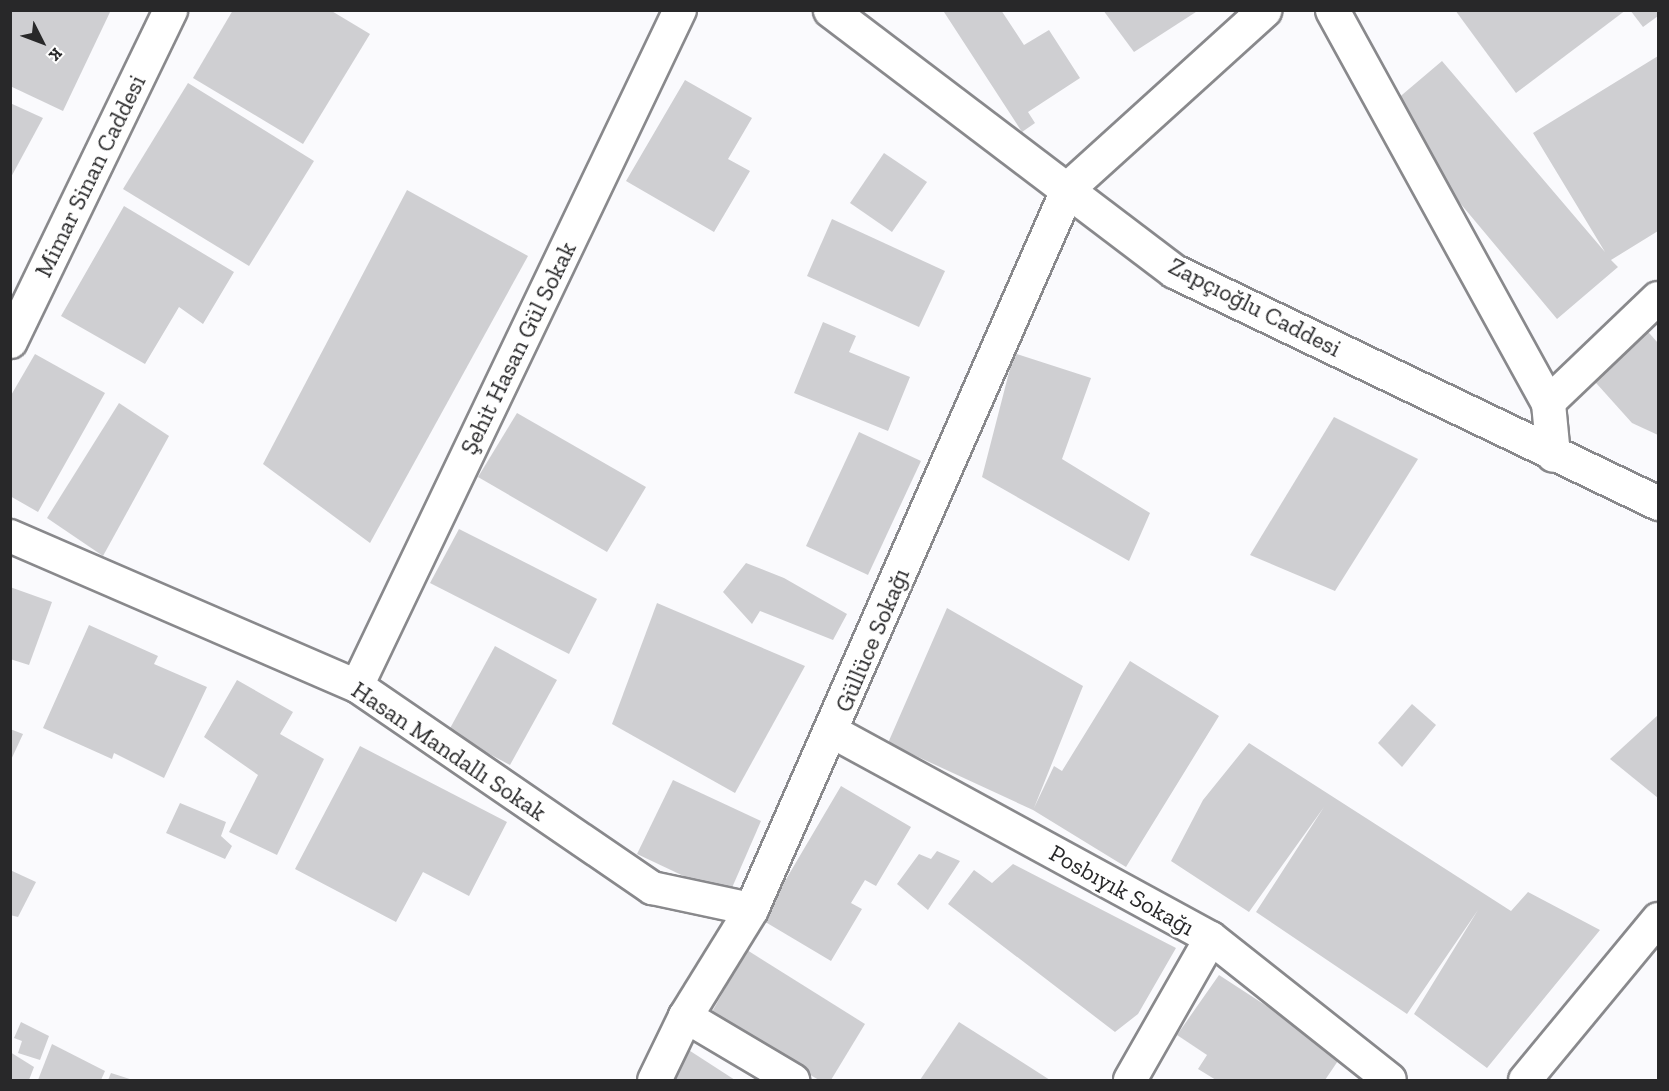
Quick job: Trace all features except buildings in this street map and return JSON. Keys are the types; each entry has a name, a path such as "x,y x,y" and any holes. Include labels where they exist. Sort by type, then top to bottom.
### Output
{"street":[{"name":"Mimar Sinan Caddesi","path":"10,341 170,10"},
{"name":"Şehit Hasan Gül Sokak","path":"357,686 680,10"},
{"name":"Zapçıoğlu Caddesi","path":"830,10 1068,188 1174,271 1452,400 1553,455 1659,502"},
{"path":"1068,188 1264,10"},
{"path":"1332,10 1548,403 1553,455"},
{"name":"Güllüce Sokağı","path":"654,1080 685,1016 751,909 833,732 1068,188"},
{"path":"1548,403 1659,298"},
{"name":"Hasan Mandallı Sokak","path":"10,536 357,686 652,888 751,909"},
{"name":"Posbıyık Sokağı","path":"833,732 1211,938 1390,1080"},
{"path":"1130,1080 1211,938"},
{"path":"1525,1080 1653,939"},
{"path":"685,1016 793,1080"}]}
